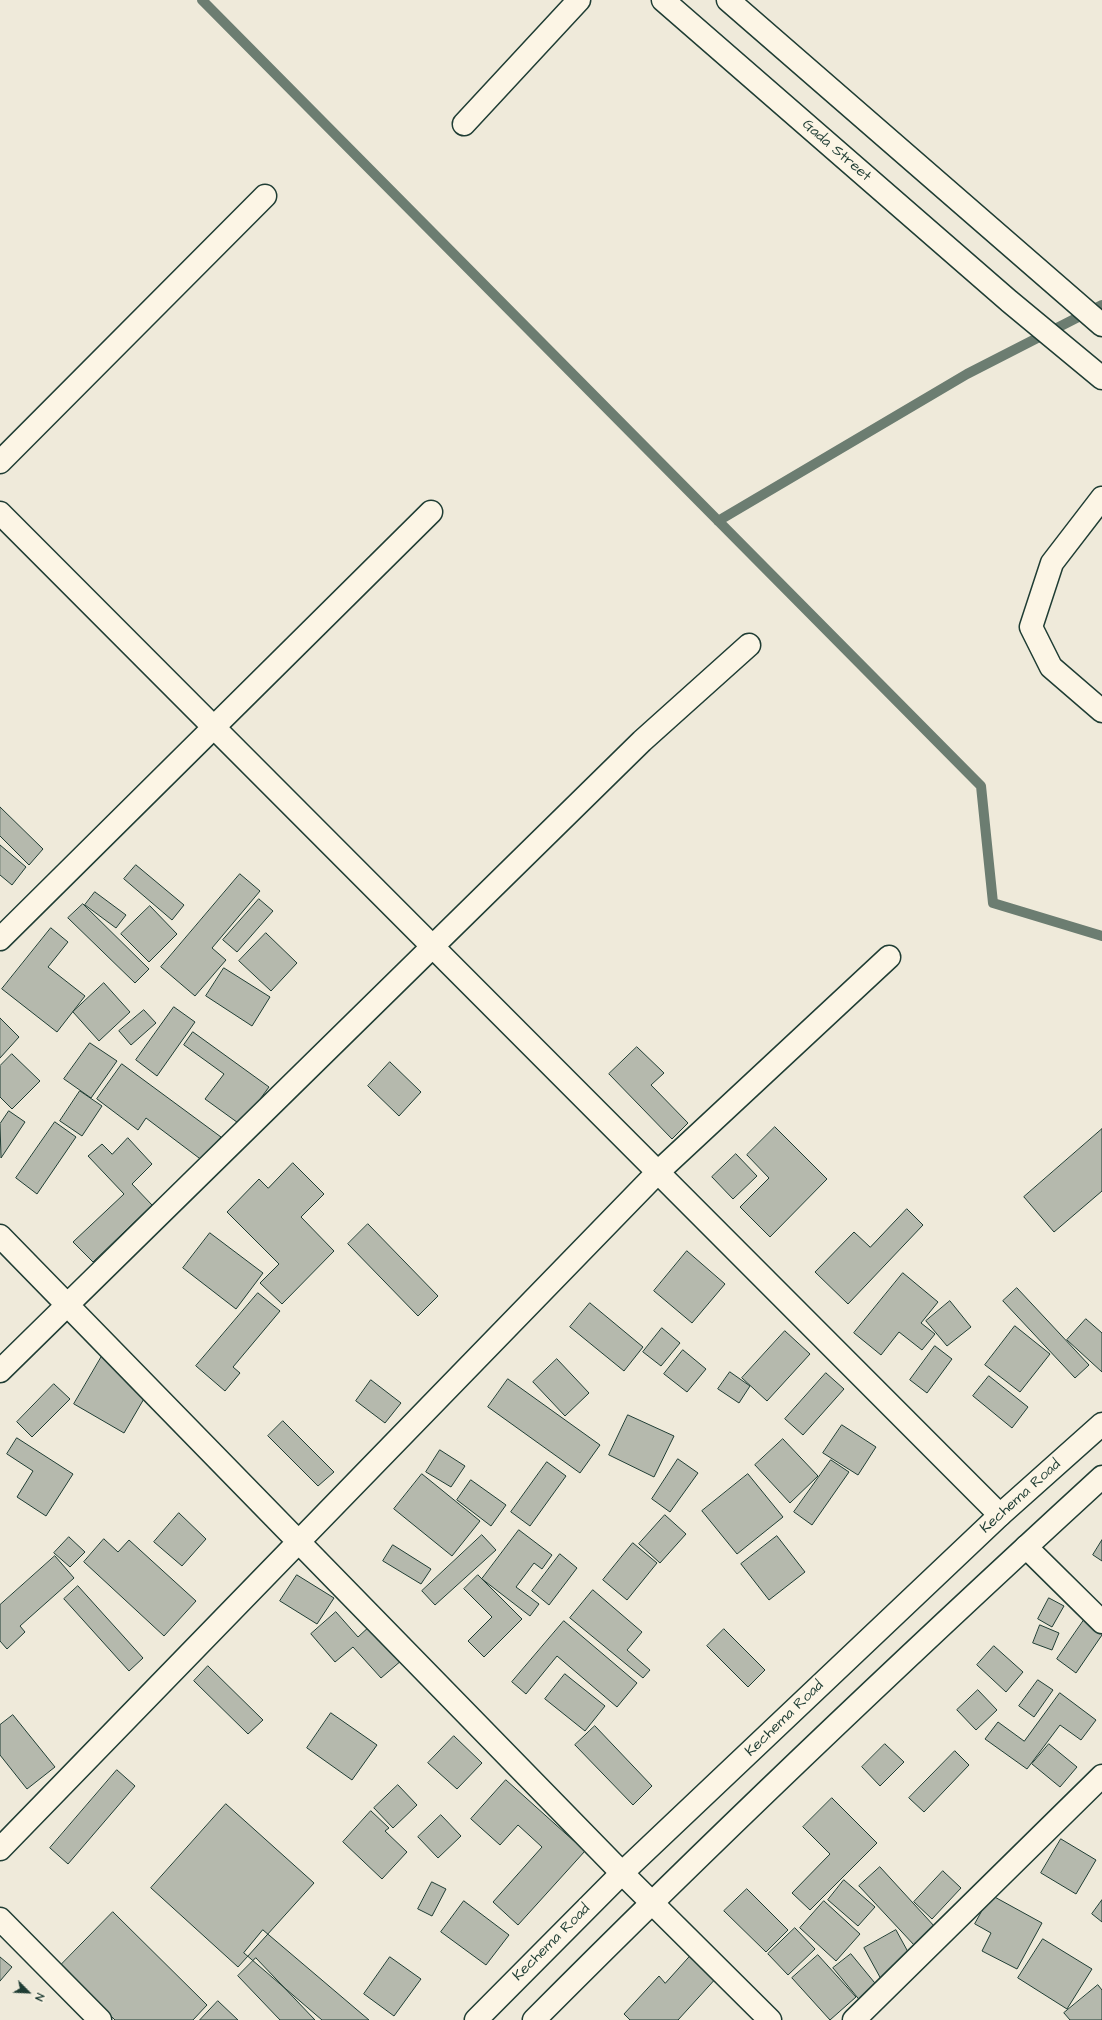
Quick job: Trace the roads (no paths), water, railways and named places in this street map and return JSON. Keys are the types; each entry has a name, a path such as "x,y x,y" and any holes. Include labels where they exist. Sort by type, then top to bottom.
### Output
{"street":[{"path":"464,124 579,0"},
{"name":"Gada Street","path":"663,0 1009,301 1102,378"},
{"path":"728,0 1102,325"},
{"path":"0,462 265,196"},
{"path":"1102,498 1052,563 1031,627 1051,667 1102,711"},
{"path":"0,939 431,512"},
{"path":"0,514 1000,1515"},
{"path":"0,1371 642,741 749,645"},
{"path":"0,1849 658,1172 890,956"},
{"path":"0,1236 622,1873 770,2020"},
{"name":"Kechema Road","path":"476,2020 622,1873 1000,1515 1102,1424"},
{"path":"534,2020 651,1902 1102,1477"},
{"path":"1026,1547 1102,1622"},
{"path":"854,2020 1102,1776"},
{"path":"0,1919 100,2020"}],"waterway":[{"path":"202,0 981,786 993,903 1102,936"},
{"path":"718,521 967,374 1102,305"}]}
